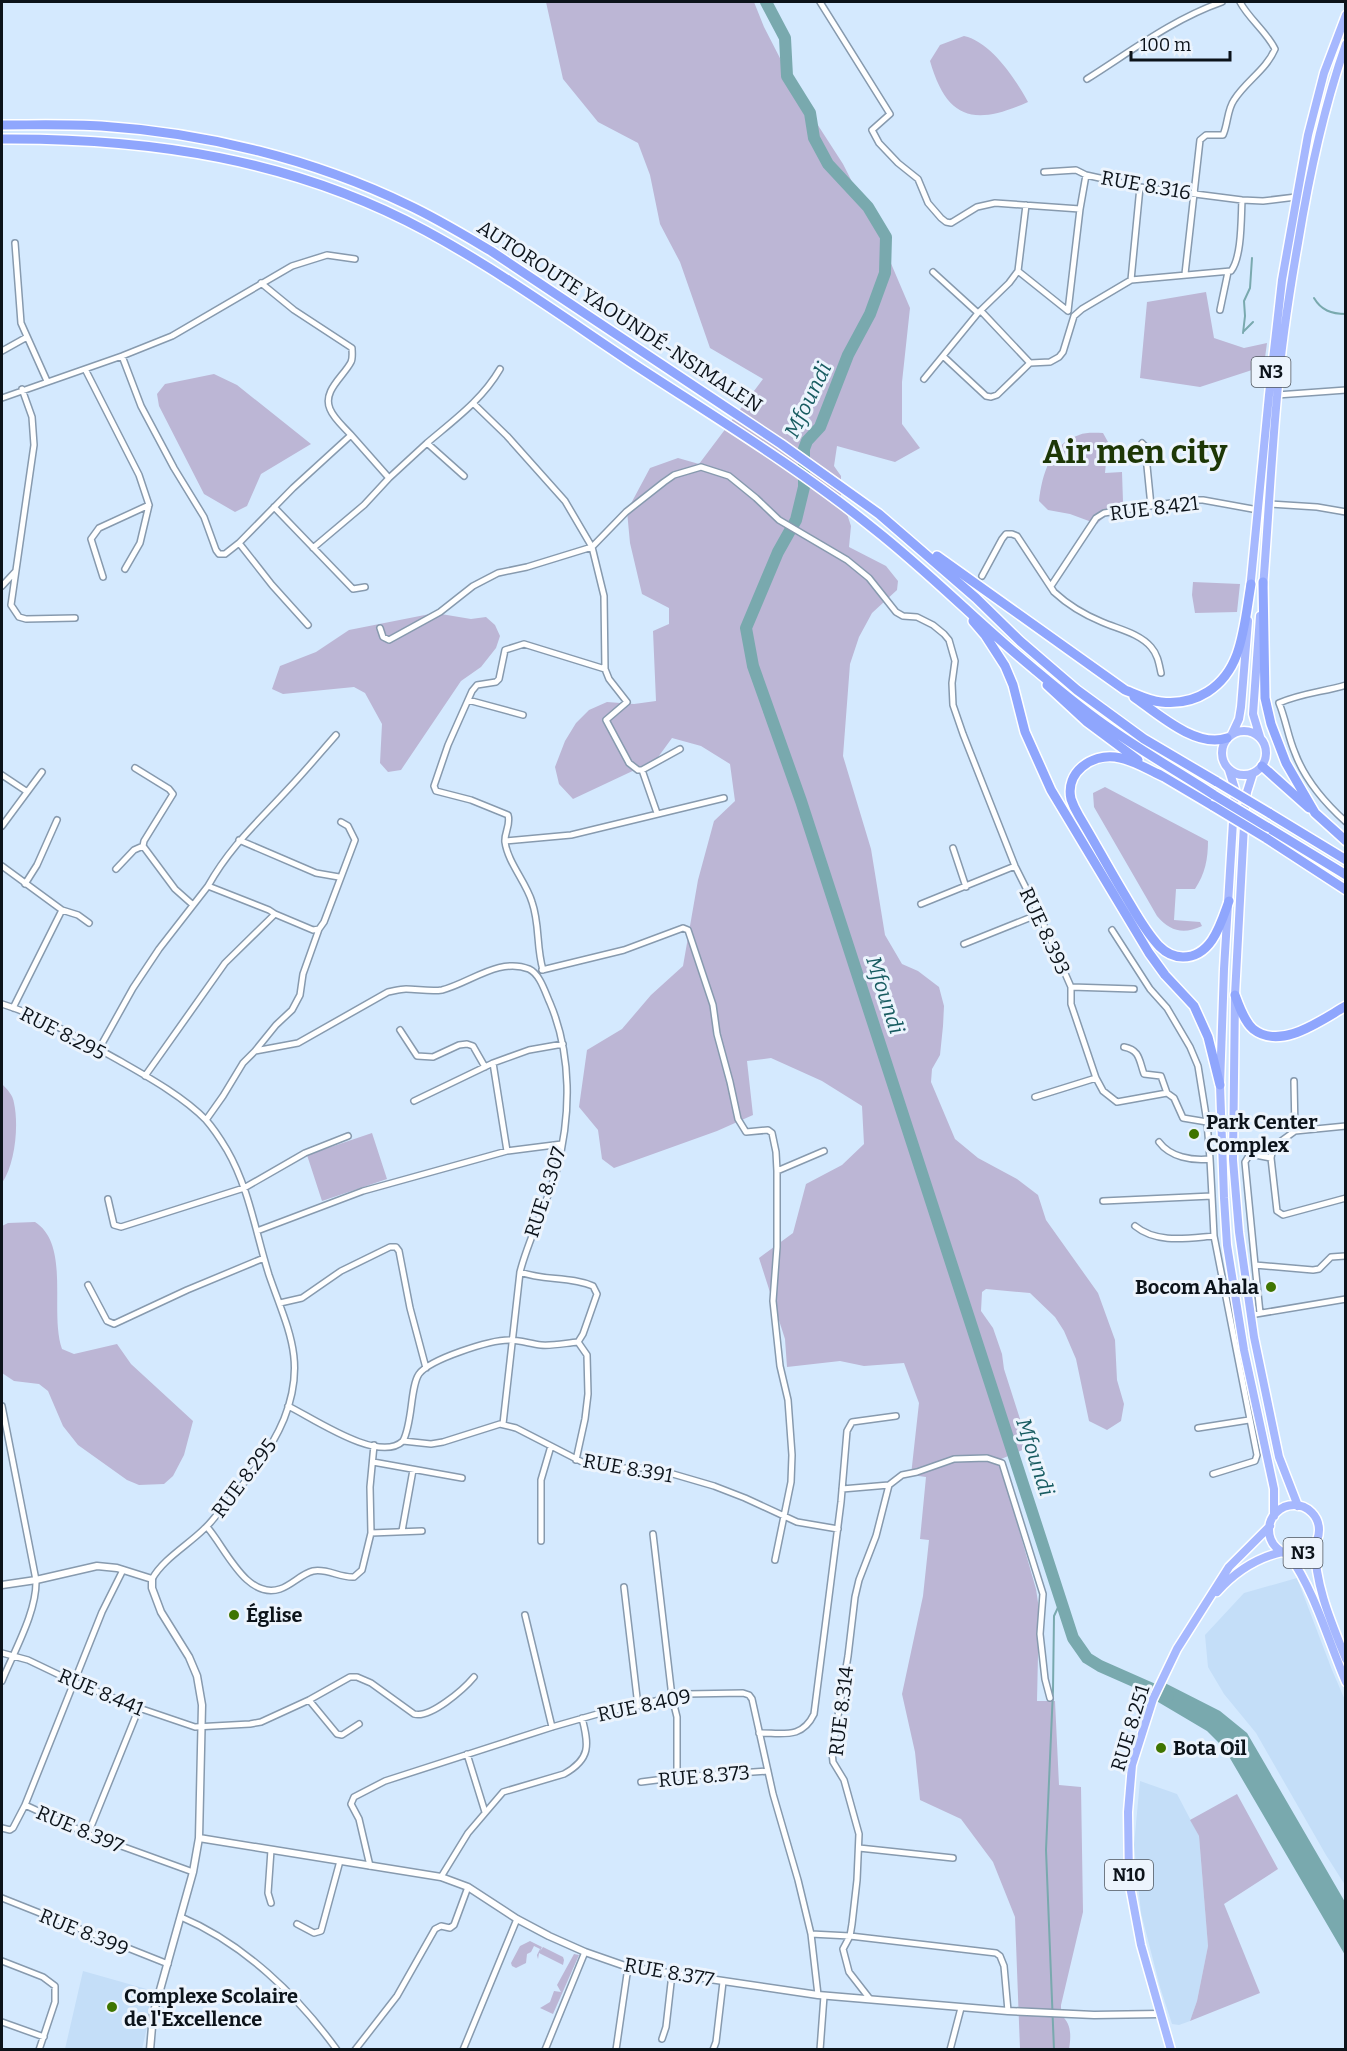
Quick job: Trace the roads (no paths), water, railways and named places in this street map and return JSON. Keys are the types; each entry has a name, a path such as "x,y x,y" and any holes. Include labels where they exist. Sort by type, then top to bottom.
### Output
{"highway":[{"name":"N3","path":"1346,15 1324,73 1308,135 1282,280 1258,510 1241,707 1239,719 1222,752 1222,758 1229,770 1235,789 1224,969 1220,1085 1227,1245 1252,1408 1274,1489 1274,1516 1270,1526 1271,1541 1299,1569 1346,1682"},
{"name":"N3","path":"1262,766 1266,751 1253,714 1254,688 1277,395 1290,286 1306,196 1334,77 1346,44"},
{"name":"AUTOROUTE YAOUNDÉ-NSIMALEN","path":"2,125 102,126 179,135 227,144 271,154 358,183 407,204 491,251 836,482 879,514 1077,690 1144,738 1346,860"},
{"name":"AUTOROUTE YAOUNDÉ-NSIMALEN","path":"2,139 79,140 134,144 189,151 238,161 332,189 426,231 772,454 881,534 1036,671 1112,730 1346,875"},
{"path":"879,514 988,595 1189,734 1218,742 1246,730 1260,737"},
{"path":"930,577 985,635 1005,666 1013,685 1025,732 1051,790 1149,953 1165,975 1194,1006 1208,1037 1220,1085"},
{"path":"1263,582 1265,698 1286,763 1315,813"},
{"path":"1125,690 1159,702 1177,702 1199,697 1212,690 1232,667 1238,652 1251,584"},
{"path":"1036,671 1051,690 1125,751 1266,838 1324,878 1346,888"},
{"path":"1164,777 1128,760 1104,756 1091,759 1075,776 1071,787 1071,799 1144,926 1159,946 1168,952 1178,957 1188,957 1199,953 1209,945 1221,924 1229,901"},
{"path":"1229,770 1239,775 1253,773 1262,766 1346,841"},
{"name":"N3","path":"1253,773 1245,806 1234,995 1233,1160 1239,1232 1250,1315 1279,1457 1298,1506"},
{"path":"1234,995 1244,1017 1253,1029 1266,1035 1285,1036 1346,1006"},
{"name":"N3","path":"1274,1516 1284,1508 1298,1506 1306,1509 1317,1521 1315,1561 1331,1621 1346,1659"},
{"name":"RUE 8.251","path":"1171,2049 1134,1913 1127,1850 1132,1765 1153,1699 1177,1649 1229,1567 1270,1526"},
{"name":"N3","path":"1286,1554 1304,1553 1315,1543"},
{"name":"RUE 8.251","path":"1207,1603 1237,1573 1253,1563 1286,1554"}],"street":[{"name":"RUE 8.316","path":"820,2 890,114 872,130 879,143 897,163 918,179 928,203 946,222 951,223 985,204 1080,209 1086,175 1140,187 1242,200 1263,201 1296,197"},
{"path":"1087,79 1165,30 1201,10 1222,2"},
{"path":"1185,274 1200,140 1206,135 1223,135 1232,103 1246,83 1269,61 1275,49 1270,39 1240,2"},
{"path":"1044,172 1076,170 1086,175"},
{"path":"1131,280 1140,187"},
{"path":"943,356 986,396 998,395 1029,363 1050,362 1059,357 1063,352 1074,316 1131,280 1228,272 1234,268 1238,251 1242,200"},
{"path":"924,379 1018,271 1026,205"},
{"path":"1068,311 1080,209"},
{"path":"15,243 21,323 47,381"},
{"path":"2,398 172,336 292,266 318,256 335,255 356,259"},
{"path":"1018,271 1074,316"},
{"path":"1220,310 1228,272"},
{"path":"933,273 980,312 1029,363"},
{"path":"261,283 294,310 352,348 352,360 332,388 327,399 328,406 389,478"},
{"path":"2,351 27,337"},
{"path":"122,356 141,406 174,468 204,517 219,554 225,554 238,543 351,435"},
{"path":"85,369 139,475 149,505 140,543 125,570"},
{"path":"313,549 364,505 427,443 474,404 490,387 500,369"},
{"path":"22,390 32,417 34,445 11,605 19,617 26,619 75,618"},
{"path":"1277,395 1346,390"},
{"path":"474,404 507,436 565,501 592,547 604,596 605,669 609,679 627,702 606,720 629,763 634,768 642,770 680,749"},
{"path":"427,443 464,476"},
{"path":"1142,443 1145,446 1151,506"},
{"name":"RUE 8.393","path":"592,547 626,512 664,482 674,475 701,467 729,476 779,520 847,560 869,578 896,612 903,616 917,617 944,634 949,640 955,662 952,683 953,705 1015,866 1071,987 1071,1004 1096,1078 1104,1091 1117,1102 1167,1094"},
{"name":"RUE 8.421","path":"1051,586 1099,515 1203,500 1258,510"},
{"path":"1269,504 1317,507 1346,512"},
{"path":"103,577 91,539 93,534 99,528 149,505"},
{"path":"274,507 353,589 365,587"},
{"path":"982,576 1002,539 1006,534 1011,534 1021,541 1061,599 1099,621 1136,635 1148,644 1157,656 1161,674"},
{"path":"238,543 308,625"},
{"path":"380,628 383,637 389,640 440,612 473,586 498,573 527,567 592,547"},
{"path":"2,586 15,572"},
{"path":"543,970 538,953 538,924 532,900 505,841 510,819 505,813 436,791 434,786 448,745 468,700 477,685 496,682 499,679 503,653 508,648 524,644 605,669"},
{"path":"1346,685 1279,703 1295,754 1305,775 1328,805 1346,822"},
{"path":"468,700 523,715"},
{"path":"99,1049 133,988 159,949 208,886 222,861 336,735"},
{"path":"135,768 169,789 173,794 143,846"},
{"path":"642,770 657,813"},
{"path":"2,826 42,772"},
{"path":"2,776 26,791"},
{"path":"505,841 571,835 724,798"},
{"path":"26,884 57,820"},
{"path":"206,1120 243,1063 292,1010 300,995 303,974 355,840 348,826 341,822"},
{"path":"239,840 316,873 339,877"},
{"path":"117,869 134,850 143,846"},
{"path":"143,846 175,889 193,905"},
{"path":"953,848 966,887"},
{"path":"2,866 62,910 78,915 89,922"},
{"path":"921,904 1015,866"},
{"path":"208,886 313,930 319,929"},
{"path":"13,1008 62,910"},
{"path":"964,944 1039,914"},
{"path":"145,1076 225,963 275,915"},
{"path":"255,1051 298,1043 388,992 403,989 440,990 504,966 528,969 535,974 624,950 683,928 688,930 712,1005 738,1119 746,1132 768,1130 772,1133 776,1152 777,1247 773,1301 780,1366 788,1400 792,1455 786,1517 775,1560"},
{"path":"1112,930 1150,989 1167,1008 1190,1047 1198,1066 1207,1122 1214,1236 1252,1408 1249,1420 1257,1458 1243,1466 1213,1474"},
{"name":"RUE 8.307","path":"503,1425 520,1272 557,1169 567,1093 563,1044 552,1008 535,974"},
{"path":"1071,987 1134,989"},
{"name":"RUE 8.295","path":"2,1004 51,1023 99,1049 145,1076 206,1120 228,1152 244,1188 264,1258 291,1335 295,1377 288,1406 266,1455 207,1527 160,1568 152,1579"},
{"path":"400,1030 417,1056 433,1057 459,1045 467,1044 473,1046 485,1067"},
{"path":"414,1101 493,1063 529,1050 563,1044"},
{"path":"1124,1047 1132,1048 1139,1054 1144,1074 1161,1076 1167,1094 1174,1098 1183,1118 1207,1122 1221,1121"},
{"path":"493,1063 507,1151"},
{"path":"1035,1097 1096,1078"},
{"path":"1294,1081 1295,1131"},
{"path":"1346,1126 1295,1131 1273,1147 1271,1158 1279,1213 1283,1215 1346,1198"},
{"path":"108,1199 114,1225 121,1227 244,1188 305,1153 348,1136"},
{"path":"1158,1142 1170,1154 1201,1160 1210,1159"},
{"path":"257,1231 363,1191 507,1151 562,1144"},
{"path":"777,1171 824,1152"},
{"path":"1260,1313 1245,1162 1250,1154 1271,1158"},
{"path":"1103,1201 1212,1196"},
{"path":"1135,1226 1165,1238 1214,1236"},
{"path":"280,1303 303,1298 341,1271 390,1247 396,1247 399,1251 410,1308 426,1368"},
{"path":"1256,1265 1313,1270 1319,1269 1331,1257 1345,1256"},
{"path":"88,1285 106,1321 114,1324 264,1258"},
{"path":"520,1272 530,1276 569,1280 593,1286 597,1294 578,1342"},
{"path":"1250,1315 1346,1299"},
{"path":"288,1406 345,1437 391,1448 403,1441 410,1421 415,1384 419,1375 426,1368 477,1346 513,1340 544,1345 578,1342"},
{"path":"576,1460 588,1394 587,1355 578,1342"},
{"path":"2,1406 36,1580 36,1598 2,1681"},
{"path":"759,1733 794,1733 809,1724 814,1714 838,1528 847,1431 852,1422 896,1416"},
{"path":"1198,1428 1249,1420"},
{"path":"403,1441 431,1444 458,1439 490,1426 503,1425"},
{"name":"RUE 8.391","path":"503,1425 516,1428 576,1460 600,1467 650,1468 666,1472 714,1486 797,1522 838,1528"},
{"path":"207,1527 245,1579 263,1590 271,1591 288,1585 313,1571 349,1577 358,1575 368,1552 371,1533 370,1509 374,1445"},
{"path":"541,1541 541,1480 551,1446"},
{"path":"842,1489 889,1485 902,1475 954,1459 987,1458 1002,1463 1044,1599 1040,1634 1045,1679 1050,1698"},
{"path":"373,1462 462,1478"},
{"path":"402,1531 413,1470"},
{"name":"RUE 8.314","path":"870,1999 849,1972 843,1949 850,1936 860,1848 853,1810 844,1780 833,1762 832,1752 855,1597 876,1536 889,1485"},
{"path":"371,1533 422,1531"},
{"path":"653,1534 672,1697 677,1718 677,1777"},
{"path":"2,1585 97,1566 123,1570 152,1579 152,1588 161,1612 178,1638 197,1676 201,1694 199,1838 193,1872 153,2015 150,2049"},
{"name":"RUE 8.397","path":"123,1570 102,1612 25,1805 88,1834 193,1872"},
{"path":"624,1587 638,1706"},
{"path":"525,1616 552,1727"},
{"name":"RUE 8.441","path":"2,1653 13,1655 139,1708 188,1725 201,1726 261,1722 309,1700 350,1677 357,1677 378,1688 418,1716 450,1700 474,1677"},
{"name":"RUE 8.409","path":"370,1866 359,1819 351,1804 354,1797 365,1790 405,1774 582,1718 693,1693 749,1695 752,1699 768,1771 811,1934 821,1996 820,2049"},
{"path":"309,1700 337,1734 342,1735 359,1724"},
{"path":"88,1834 139,1708"},
{"path":"441,1877 453,1855 484,1812 502,1792 564,1774 573,1769 587,1750 582,1718"},
{"path":"467,1754 484,1812"},
{"name":"RUE 8.373","path":"641,1782 677,1777 768,1771"},
{"path":"2,1828 10,1830 14,1828 25,1805"},
{"name":"RUE 8.377","path":"199,1838 441,1877 468,1887 517,1919 585,1952 628,1967 821,1996 1008,2011 1160,2014"},
{"path":"860,1848 953,1858"},
{"path":"271,1850 268,1893 271,1903"},
{"path":"297,1924 314,1933 321,1930 340,1861"},
{"path":"355,2049 397,1996 435,1929 450,1928 454,1925 468,1887"},
{"name":"RUE 8.399","path":"2,1898 168,1964"},
{"path":"181,1917 215,1934 284,1988 301,2004 338,2049"},
{"path":"463,2049 517,1919"},
{"path":"811,1934 850,1936 996,1953 1000,1956 1004,1966 1008,2011"},
{"path":"544,2049 585,1952"},
{"path":"2,1961 43,1977 56,1986 55,2002 39,2049"},
{"path":"616,2049 628,1967"},
{"path":"662,2039 666,2027 672,1974"},
{"path":"713,2049 716,2042 723,1982"},
{"path":"950,2049 962,2008"},
{"path":"2,2022 44,2037"}],"waterway":[{"name":"Mfoundi","path":"766,2 785,38 787,76 810,113 814,138 828,164 868,207 886,237 885,273 870,314 848,355 820,427 807,441 804,449 804,487 796,520 778,552 746,628 753,666 801,801 1073,1638 1087,1658 1100,1666 1168,1696"},
{"path":"1243,333 1244,301 1250,288 1252,258"},
{"path":"1314,298 1320,306 1327,310 1346,314"},
{"path":"1244,331 1253,322"},
{"path":"1054,2050 1046,1850 1054,1616 1061,1601"}],"place":[{"name":"Park Center Complex","path":"1194,1134"},
{"name":"Bocom Ahala","path":"1271,1287"},
{"name":"Église","path":"234,1615"},
{"name":"Bota Oil","path":"1161,1748"},
{"name":"Complexe Scolaire de l'Excellence","path":"112,2007"}],"district":[{"name":"Air men city","path":"1135,452"}]}
